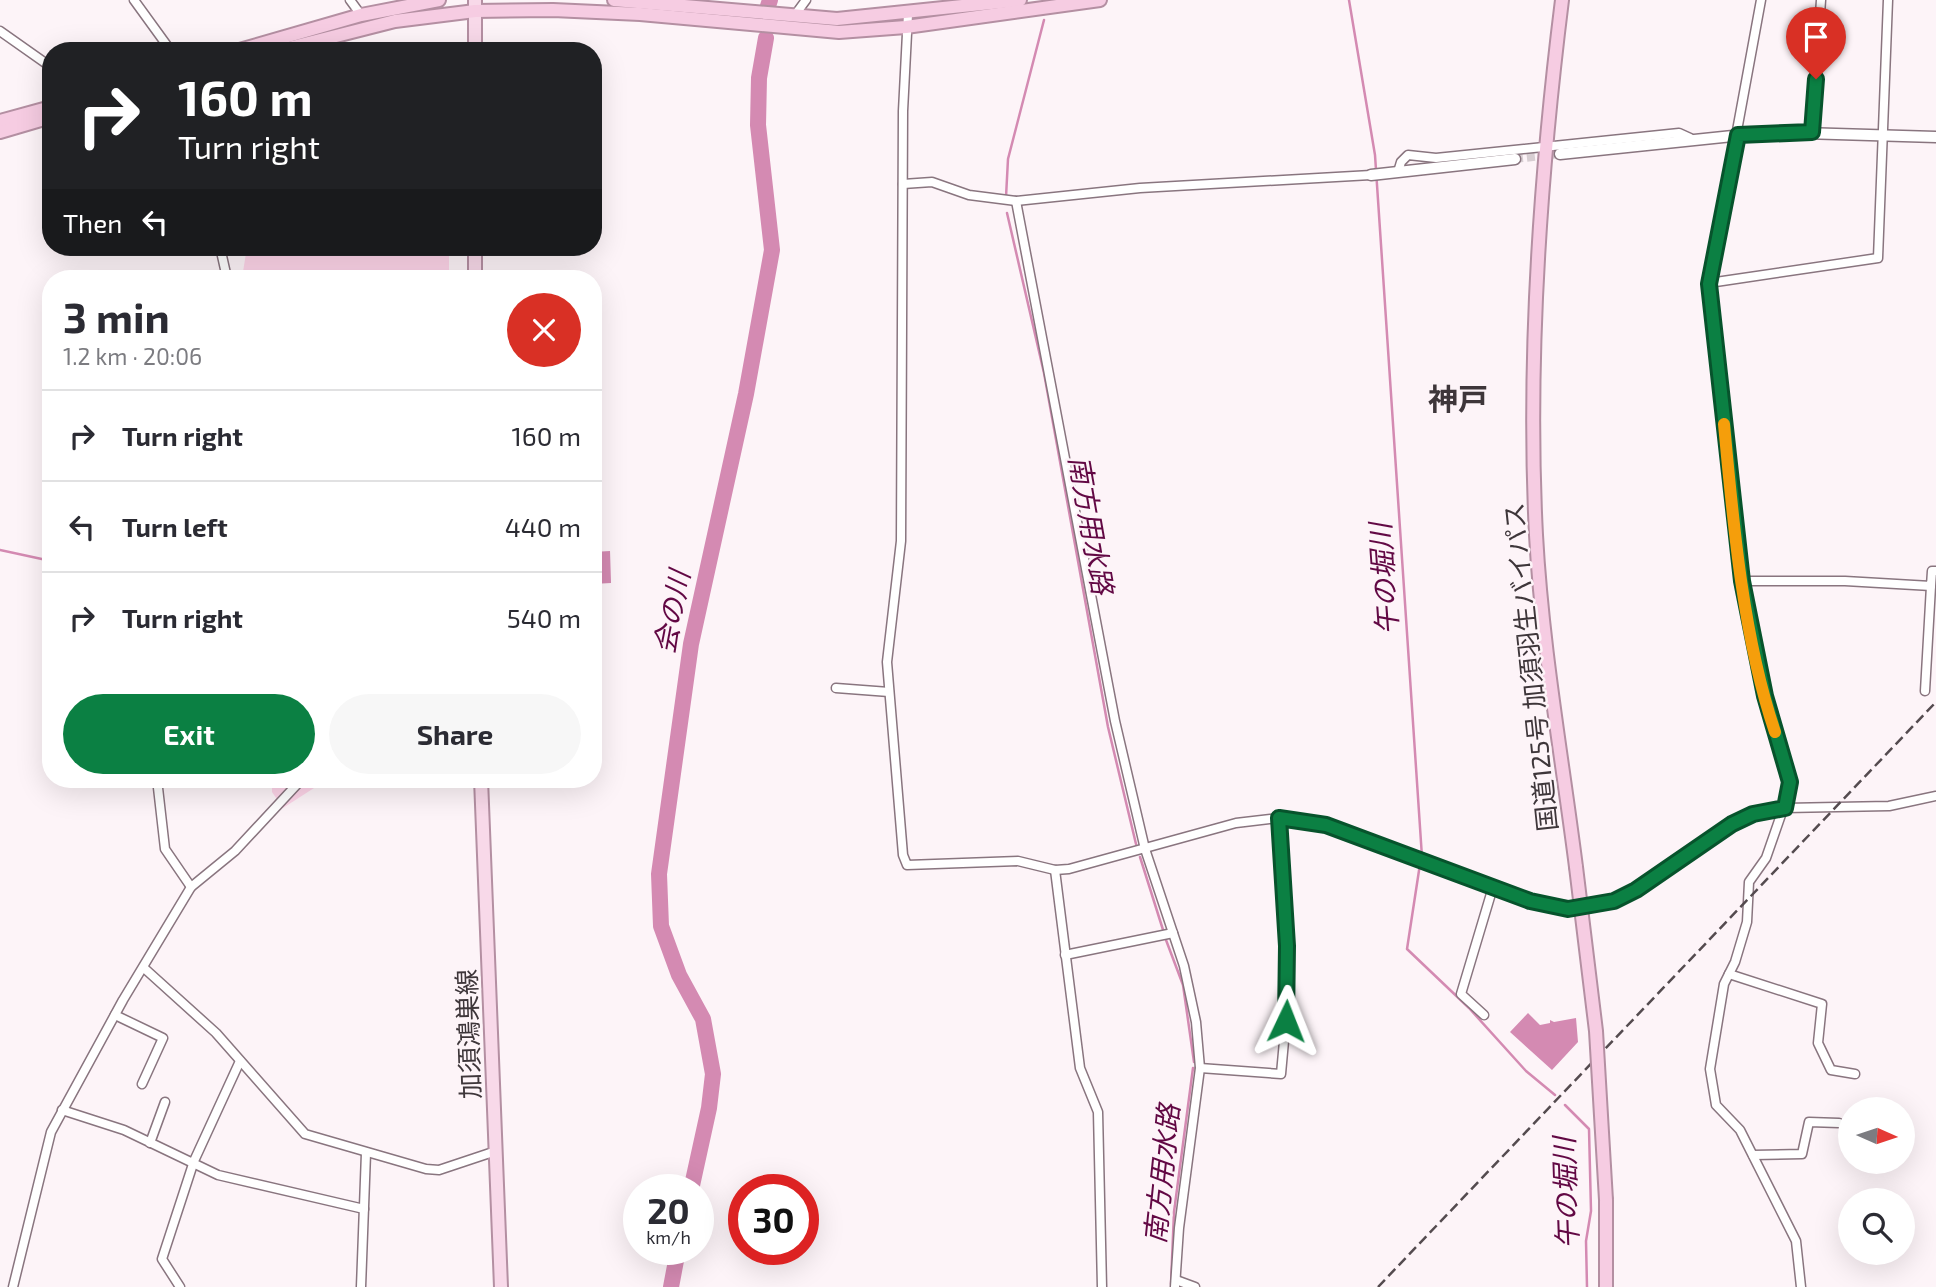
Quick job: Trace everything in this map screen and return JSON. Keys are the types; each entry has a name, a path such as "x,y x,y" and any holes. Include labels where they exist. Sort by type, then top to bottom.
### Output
{"highway":[{"path":"267,42 361,15 439,0"},
{"path":"614,0 837,19 907,20 1100,0"},
{"path":"312,42 395,21 475,5 640,14 839,32 1020,0"},
{"name":"国道125号 加須羽生バイパス","path":"1562,0 1547,146 1535,369 1536,535 1596,1031 1606,1200 1606,1287"},
{"path":"0,121 42,109"},
{"path":"0,132 42,120"}],"main road":[{"path":"475,5 475,42"},
{"name":"加須鴻巣線","path":"481,788 501,1287"}],"street":[{"path":"134,0 164,42"},
{"path":"350,0 361,15"},
{"path":"795,15 807,0"},
{"path":"909,0 903,184 901,541 888,650 888,692 903,855 907,865 1018,861 1055,870 1082,867 1236,823 1279,818 1326,825 1552,906 1600,906 1636,890 1732,824 1753,814 1785,808 1889,806 1936,796"},
{"path":"1761,0 1709,284 1742,581 1769,715 1790,782 1785,808 1766,858 1749,882 1747,922 1724,984 1710,1069 1716,1105 1740,1130 1796,1241 1801,1287"},
{"path":"1812,132 1821,0"},
{"path":"1709,284 1878,258 1888,0"},
{"path":"0,31 42,61"},
{"path":"1560,154 1690,138 1738,135 1812,132 1936,137"},
{"path":"1398,172 1401,162 1408,155 1436,158 1679,133 1690,138"},
{"path":"903,184 932,182 969,195 1016,201 1140,188 1371,175 1515,159"},
{"path":"1016,201 1115,721 1145,849 1191,990 1200,1068 1179,1228 1175,1284 1195,1287"},
{"path":"1925,691 1933,607 1932,572 1936,571"},
{"path":"1742,581 1845,581 1931,586"},
{"path":"836,688 888,692"},
{"path":"158,788 165,849 191,887"},
{"path":"13,1287 51,1132 115,1014 191,887 235,850 294,788"},
{"path":"1200,1068 1281,1074 1287,997 1279,818"},
{"path":"1055,870 1080,1068 1098,1112 1102,1287"},
{"path":"1484,1015 1461,994 1493,887"},
{"path":"1065,955 1173,933"},
{"path":"144,968 216,1033 305,1134 366,1153 439,1170 496,1151"},
{"path":"1729,974 1822,1004 1818,1043 1826,1061 1831,1070 1855,1074"},
{"path":"115,1014 163,1038 142,1084"},
{"path":"180,1287 162,1259 193,1164 240,1061"},
{"path":"149,1143 165,1102"},
{"path":"62,1110 124,1130 218,1175 364,1209"},
{"path":"1753,1155 1802,1154 1809,1122 1838,1122"},
{"path":"361,1287 366,1153"}],"shaded area":[{"path":"246,256 449,256 449,270 243,270"},
{"path":"602,551 610,551 611,583 602,584"},
{"path":"272,788 314,788 283,808"},
{"path":"1528,1013 1540,1025 1550,1023 1550,1020 1554,1022 1576,1018 1578,1042 1552,1070 1510,1032"}],"waterway":[{"name":"会の川","path":"768,6 770,0"},
{"name":"午の堀川","path":"1349,0 1375,155 1422,857"},
{"name":"南方用水路","path":"1006,197 1008,159 1044,20"},
{"name":"会の川","path":"695,1174 709,1108 713,1074 703,1019 679,975 661,926 659,874 691,644 746,394 772,250 758,125 759,78 766,38"},
{"name":"南方用水路","path":"1007,213 1044,373 1108,727 1136,844"},
{"path":"0,550 42,559"},
{"name":"南方用水路","path":"1140,857 1164,933"},
{"name":"午の堀川","path":"1420,864 1407,949 1469,1008 1526,1071 1555,1095"},
{"name":"南方用水路","path":"1166,940 1183,985 1194,1062"},
{"name":"南方用水路","path":"1171,1284 1174,1212 1193,1068"},
{"name":"午の堀川","path":"1565,1105 1589,1129 1591,1211 1586,1241 1587,1287"},
{"name":"会の川","path":"671,1287 675,1265"}],"tunnel":[{"path":"1515,159 1560,154"}],"railway":[{"path":"1378,1287 1936,702"}],"slow traffic":[{"path":"1724,424 1742,581 1760,676 1775,732"}],"district":[{"name":"神戸","path":"1458,400"}],"route":[{"path":"1286,1021 1287,946 1280,868 1279,818 1326,825 1530,901 1568,909 1600,906 1614,901 1636,890 1732,824 1753,814 1785,808 1790,782 1769,715 1742,581 1709,284 1738,135 1812,132 1816,79"}]}
